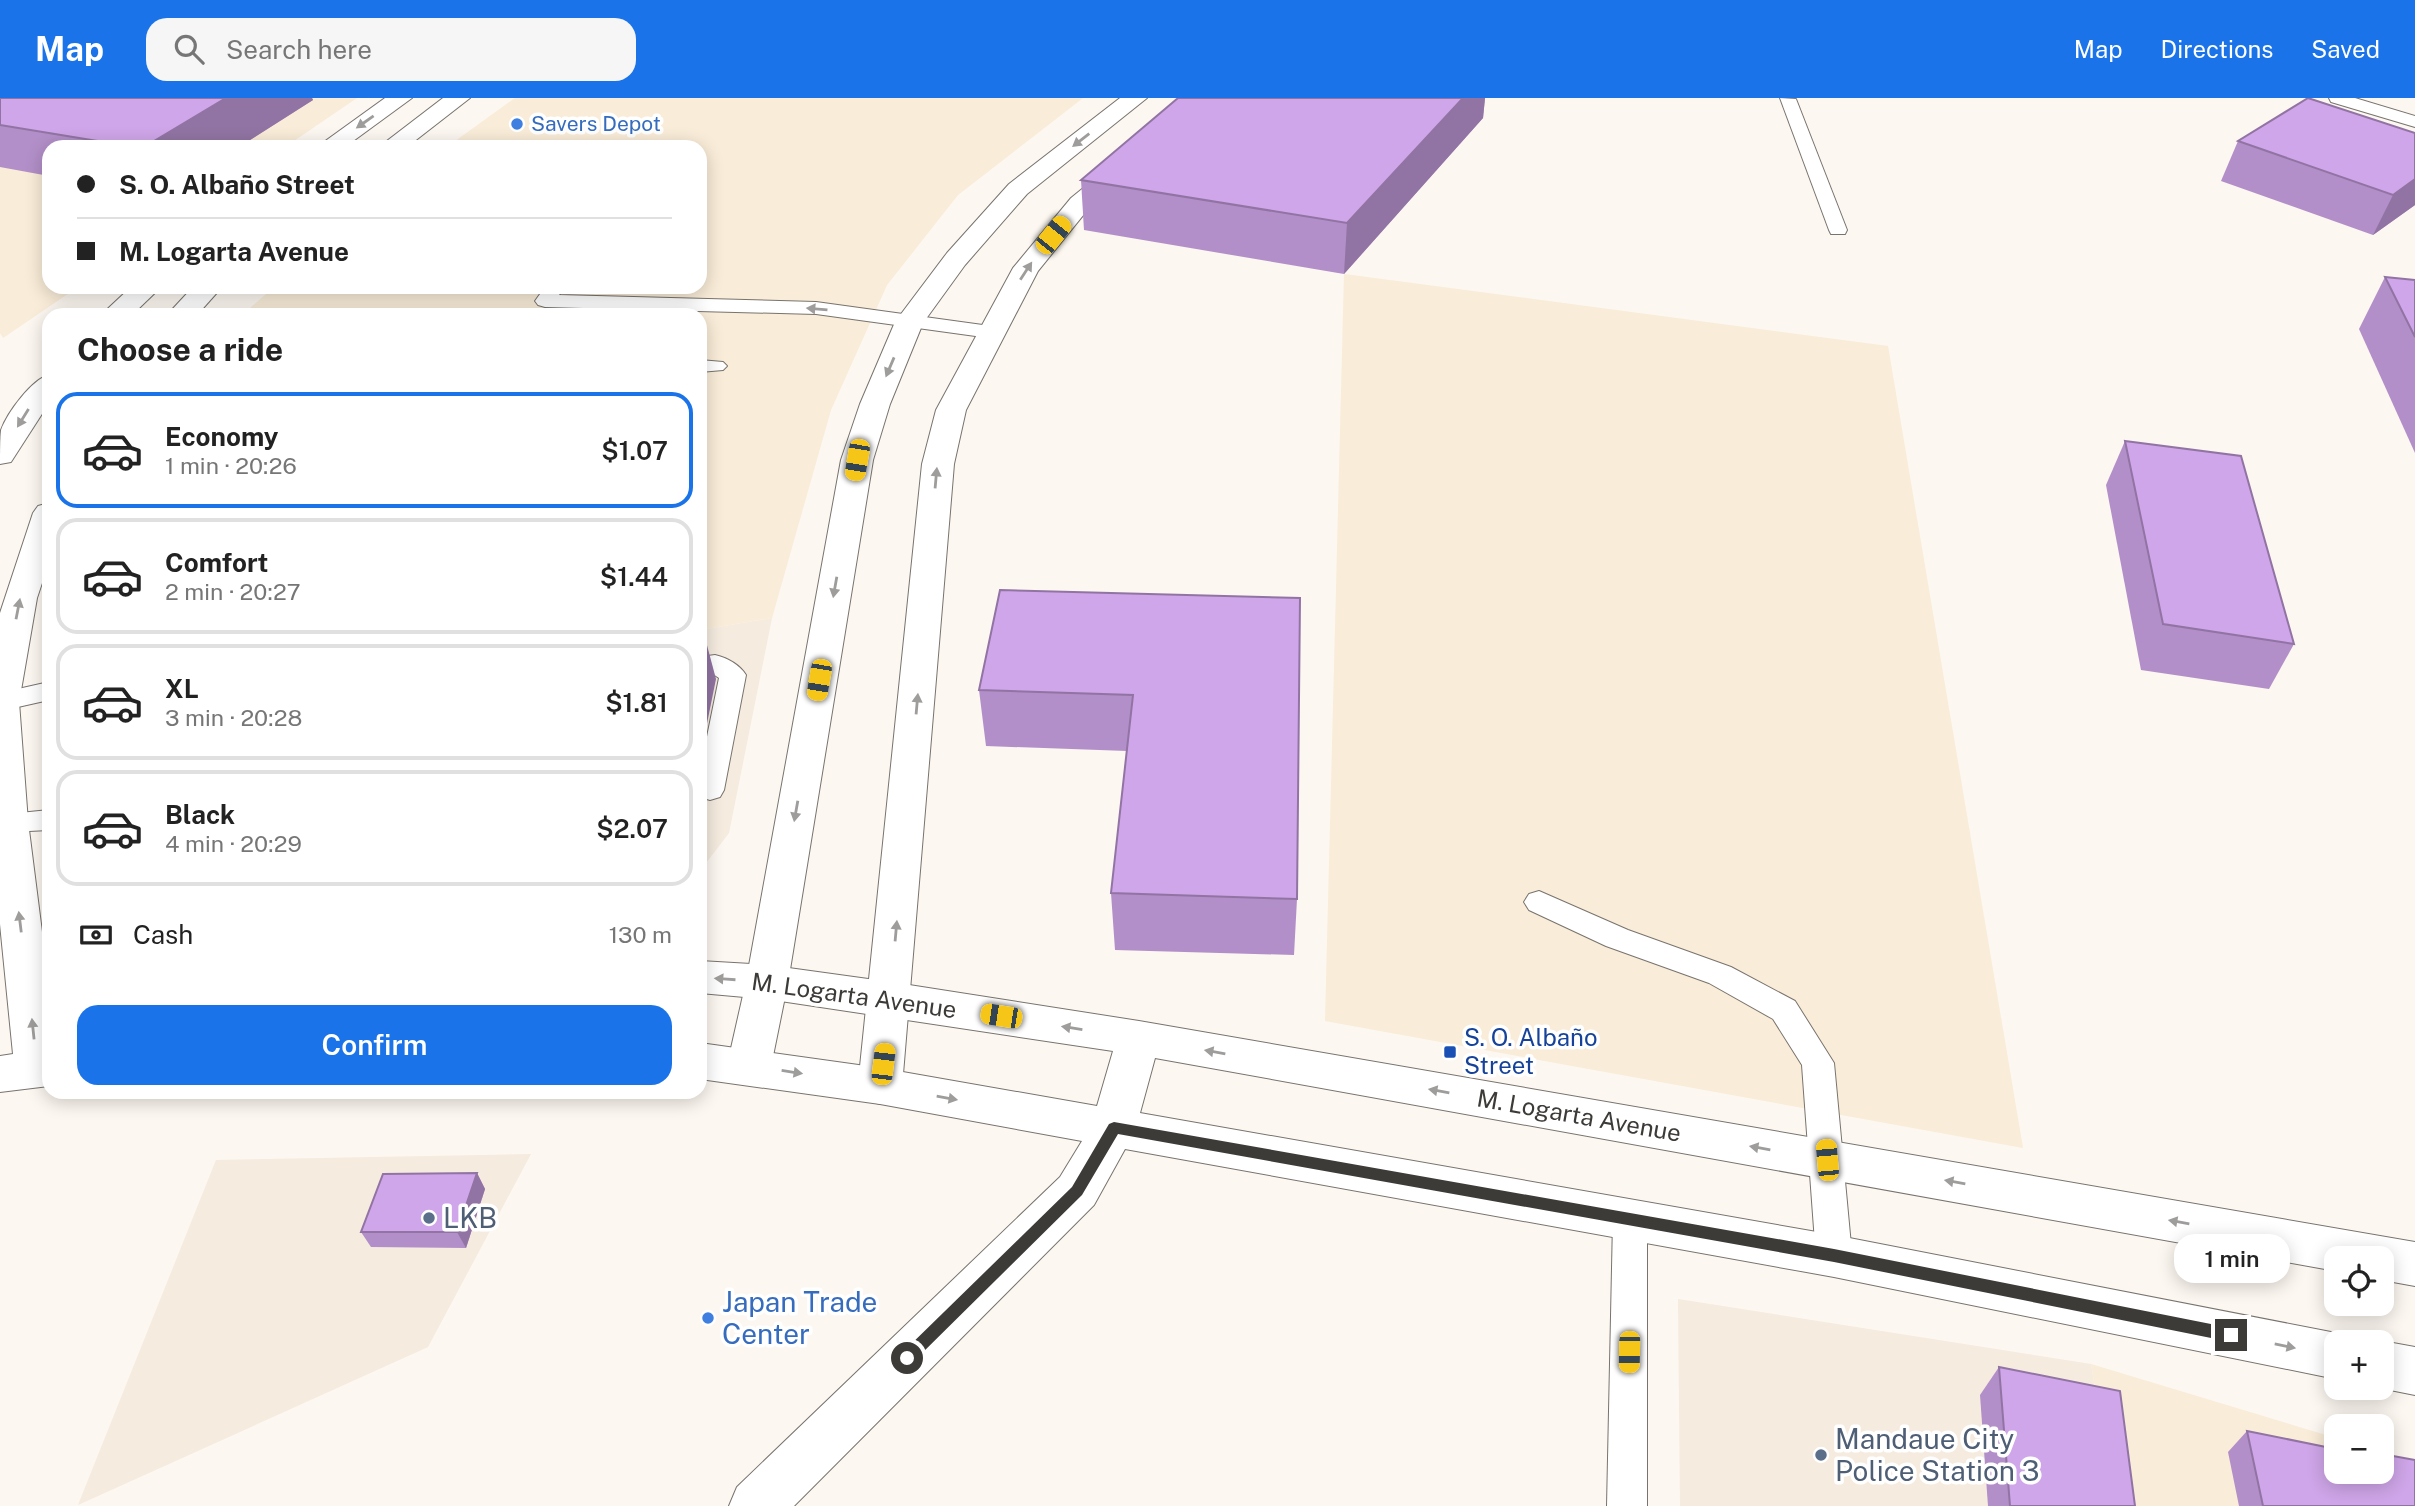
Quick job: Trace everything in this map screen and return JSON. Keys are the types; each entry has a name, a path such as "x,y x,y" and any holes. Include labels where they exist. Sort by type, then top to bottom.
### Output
{"main road":[{"path":"339,140 400,98"},
{"path":"401,140 458,98"},
{"path":"749,1066 767,982 857,460 875,404 909,322 956,259 1018,189 1135,98"},
{"path":"880,1086 938,464 951,410 1026,268 1080,202 1144,150"},
{"path":"123,308 139,294"},
{"path":"188,308 201,294"},
{"path":"0,455 42,392"},
{"path":"29,1070 26,990 9,822 1,702 20,598 42,534"},
{"name":"M. Logarta Avenue","path":"707,978 767,982 890,999 1139,1038 2415,1264"},
{"path":"756,1506 1077,1191 1114,1128 1139,1038"},
{"path":"707,1062 880,1086 1834,1256 2324,1354"},
{"path":"2394,1367 2415,1371"}],"lane":[{"path":"1768,98 1789,98 1838,230"},
{"path":"2337,98 2415,122"},
{"path":"545,301 816,308 990,332"},
{"path":"707,664 715,663 733,675 710,790"},
{"path":"1,702 42,693"},
{"path":"9,822 42,820"},
{"path":"1539,902 1617,939 1720,975 1784,1010 1818,1063 1834,1256"},
{"path":"1627,1506 1630,1221"}],"shaded area":[{"path":"0,98 357,98 295,140 42,140 42,294 68,294 47,308 42,308 42,311 3,338 0,333"},
{"path":"515,98 1083,98 958,195 887,285 831,410 772,618 707,629 707,308 250,308 266,294 707,294 707,140 457,140"},
{"path":"1344,274 1888,346 2023,1148 1325,1021"},
{"path":"772,618 729,833 707,862 707,629"},
{"path":"531,1154 428,1347 78,1505 216,1160"},
{"path":"1678,1299 2091,1364 2115,1506 1680,1506"},
{"path":"2091,1364 2324,1434 2324,1484 2394,1484 2394,1456 2415,1462 2415,1506 2115,1506"}],"building":[{"path":"0,98 226,98 156,140 91,140 0,125"},
{"path":"1178,98 1463,98 1347,223 1081,180"},
{"path":"2308,98 2415,133 2415,179 2393,195 2238,141"},
{"path":"2385,277 2415,280 2415,337"},
{"path":"2125,441 2241,456 2294,644 2163,624"},
{"path":"1000,590 1300,598 1297,899 1111,893 1133,695 979,690"},
{"name":"LKB","path":"477,1173 457,1232 361,1232 383,1174"},
{"path":"1999,1367 2120,1391 2135,1506 2010,1506"},
{"path":"2247,1431 2324,1447 2324,1484 2394,1484 2394,1456 2415,1460 2415,1506 2263,1506"}],"place":[{"name":"Savers Depot","path":"517,124"},
{"name":"S. O. Albaño Street","path":"1450,1052"},
{"name":"LKB","path":"429,1218"},
{"name":"Japan Trade Center","path":"708,1318"},
{"name":"Mandaue City Police Station 3","path":"1821,1455"}],"route":[{"path":"907,1358 1077,1191 1114,1128 1834,1256 2231,1335"}]}
